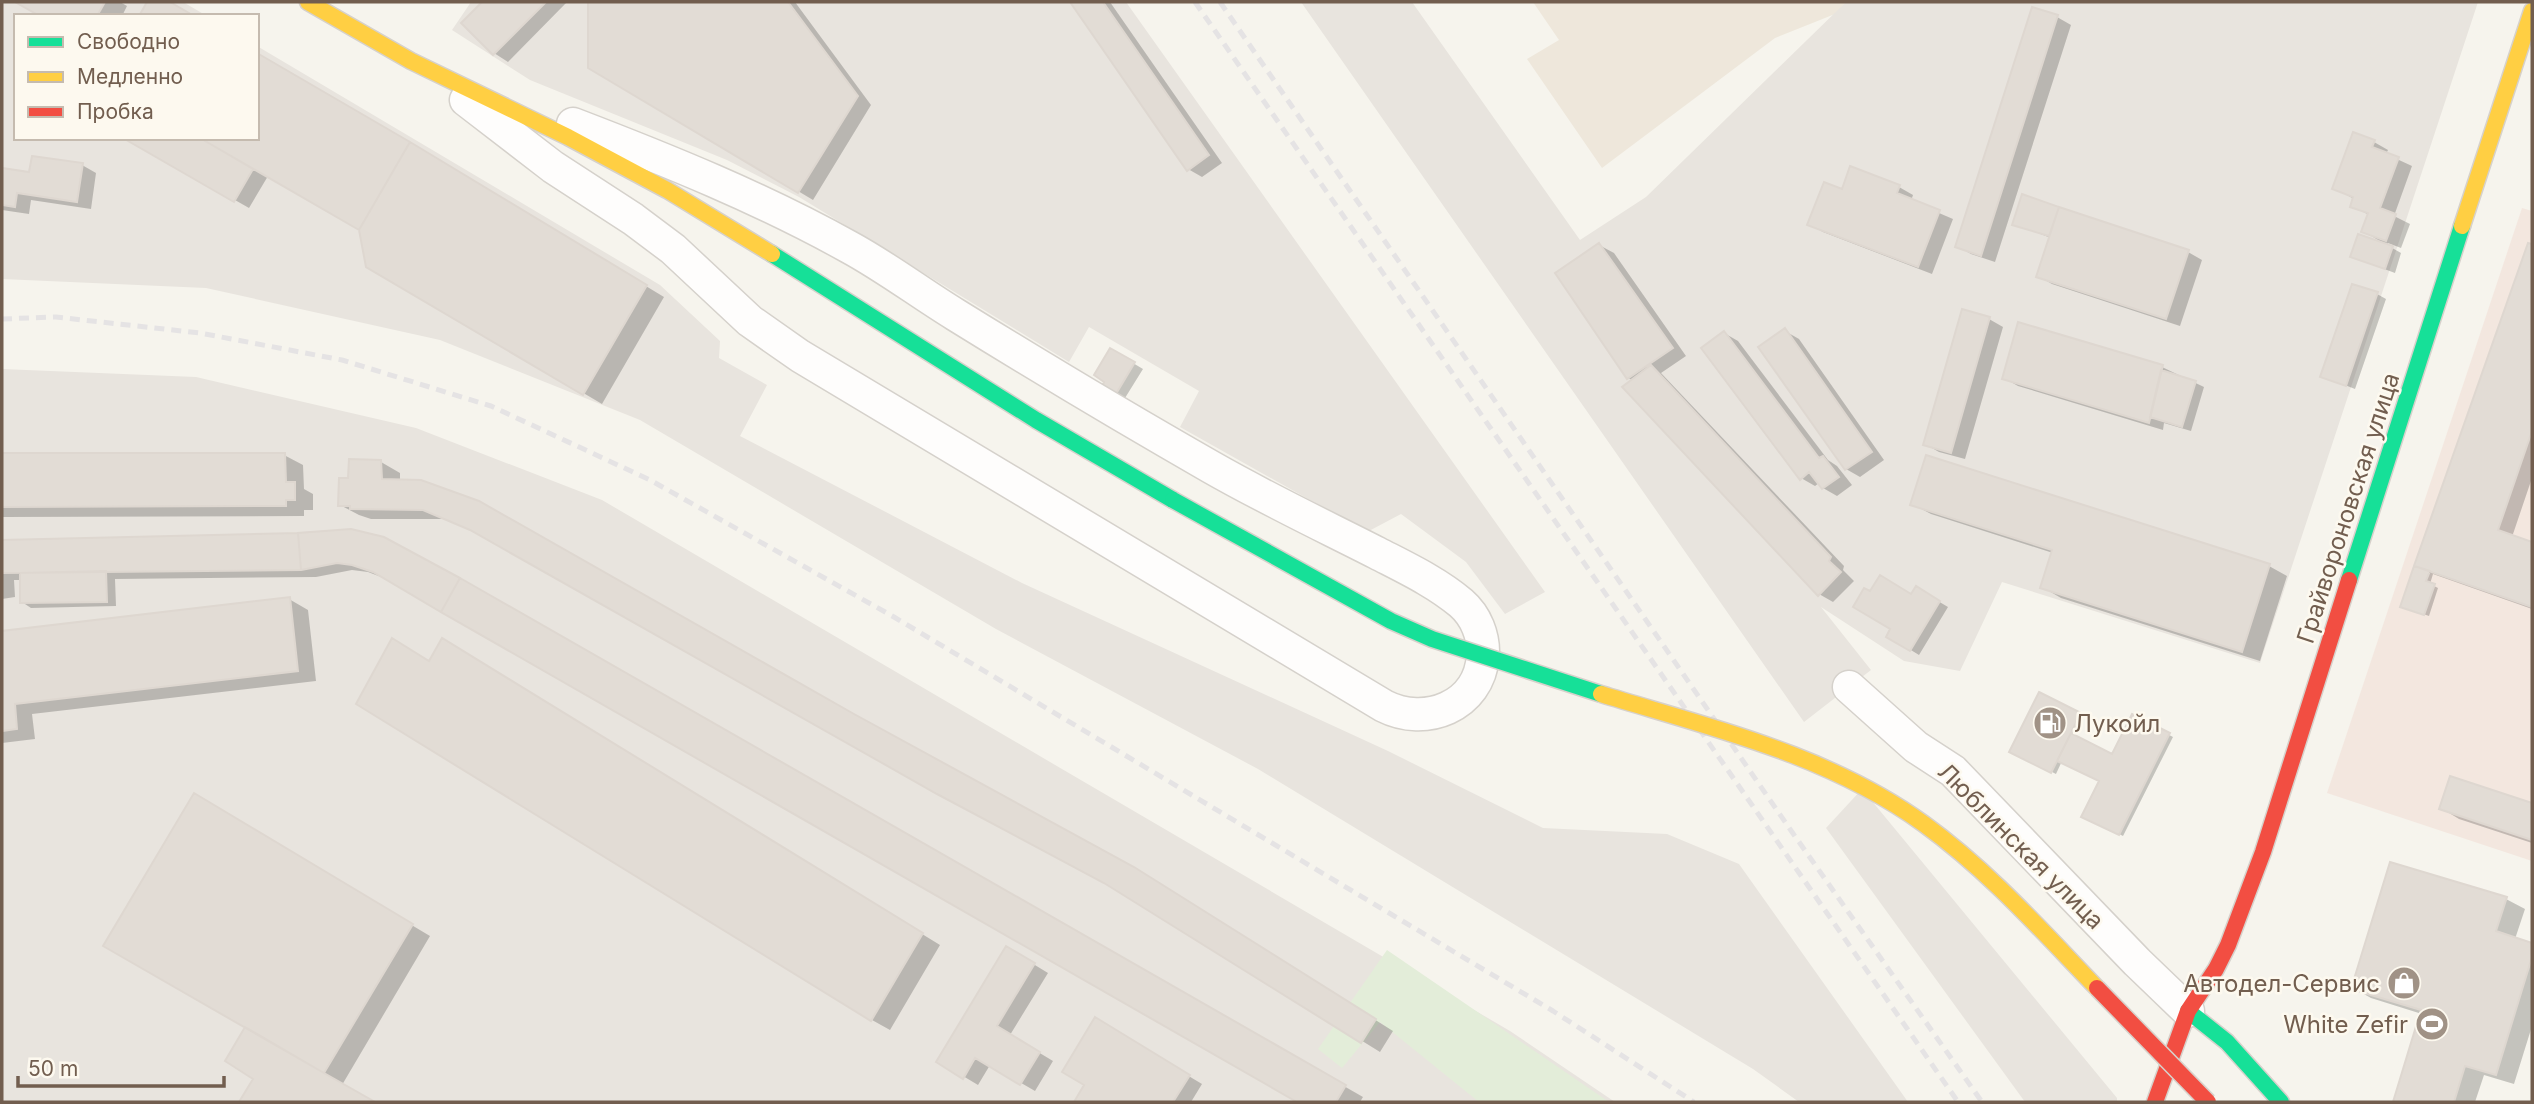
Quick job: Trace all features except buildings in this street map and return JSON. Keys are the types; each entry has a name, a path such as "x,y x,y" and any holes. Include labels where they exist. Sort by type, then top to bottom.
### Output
{"main road":[{"path":"309,2 427,69 472,89 667,191 835,292 1036,420 1173,500 1391,621 1432,639 1503,664 1774,747 1830,770 1868,790 1923,823 1967,858 2012,900 2208,1102"},
{"name":"Грайвороновская улица","path":"2188,1011 2216,969 2228,945 2263,852 2532,11"},
{"path":"2155,1102 2165,1067 2188,1011"},
{"name":"Люблинская улица","path":"2188,1011 2213,1028 2242,1055 2281,1102"}],"street":[{"path":"427,69 553,167 633,219 673,249 750,321 800,356 1384,706 1405,715 1427,715 1449,709 1468,695 1482,665 1483,654 1476,621 1462,604 1425,578 1220,472 1116,413 853,249 788,215 634,147 472,89"},
{"name":"Люблинская улица","path":"1849,687 1916,747 1953,771 2137,962 2188,1011"}],"shaded area":[{"path":"2,2 183,2 204,14 14,14 14,140 259,140 259,47 660,285 720,341 719,358 767,385 740,436 1022,583 1388,751 1543,828 1667,834 1739,864 1908,1102 1799,1102 1753,1069 1258,769 996,629 640,420 440,340 206,288 2,279"},
{"path":"471,2 1126,2 1545,592 1505,614 1466,562 1401,514 1367,532 1180,427 1199,391 1089,327 1069,362 799,197 727,160 530,80 452,30"},
{"path":"1301,2 1412,2 1580,240 1646,197 1846,2 2478,2 2260,663 2002,582 1960,671 1904,661 1821,607 1871,670 1804,722"},
{"path":"1533,2 1846,2 1835,14 1775,38 1602,168 1527,59 1559,40"},
{"path":"2522,208 2532,211 2532,861 2327,793"},
{"path":"2,369 196,377 416,428 602,500 1510,1031 1615,1102 2,1102"},
{"path":"1862,789 2117,1098 2117,1102 2025,1102 1826,828"}],"green space":[{"path":"1387,950 1609,1102 1479,1102 1380,1022 1342,1068 1318,1049"}],"railway":[{"path":"1195,2 1958,1102"},
{"path":"1220,2 1792,832 1982,1102"},
{"path":"2,319 56,317 200,333 342,360 491,406 650,480 894,617 1553,1011 1694,1102"}],"traffic: fast":[{"path":"2349,580 2462,226"},
{"path":"772,254 1036,420 1173,500"},
{"path":"1173,500 1391,621 1432,639 1601,694"},
{"path":"2188,1011 2227,1042 2281,1102"}],"traffic: slow":[{"path":"308,2 411,61 568,137 667,190 772,254"},
{"path":"2462,226 2532,11"},
{"path":"1601,694 1769,746 1849,779 1887,800 1924,824 1971,861 2097,988"}],"traffic: jam":[{"path":"2155,1102 2188,1011 2216,969 2228,945 2263,852 2349,580"},
{"path":"2097,988 2208,1102"}],"place":[{"name":"Лукойл","path":"2050,723"},
{"name":"Автодел-Сервис","path":"2404,983"},
{"name":"White Zefir","path":"2432,1024"}]}
